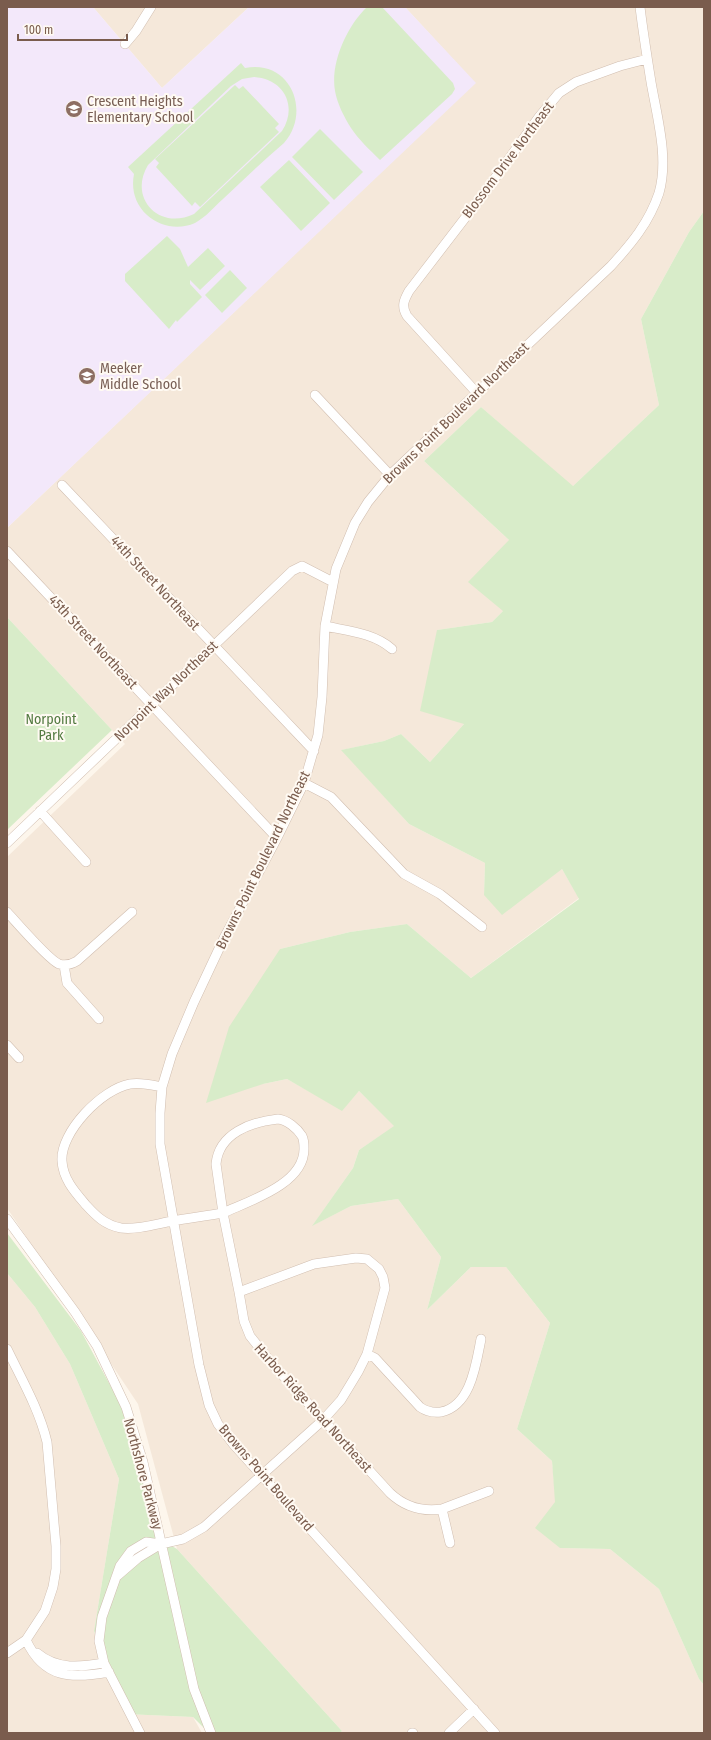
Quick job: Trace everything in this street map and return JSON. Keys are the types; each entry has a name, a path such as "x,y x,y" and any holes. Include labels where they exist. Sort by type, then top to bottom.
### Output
{"street":[{"path":"125,44 136,31 151,7"},
{"name":"Browns Point Boulevard Northeast","path":"162,1087 172,1054 194,1002 225,936 277,838 304,783 318,735 322,705 325,626 333,582 341,556 352,530 368,502 390,475 476,392 611,266 641,232 650,214 662,179 662,161 658,119 647,59 640,7"},
{"name":"Blossom Drive Northeast","path":"476,392 412,322 403,310 403,304 408,291 485,192 539,117 559,93 576,82 620,66 647,59"},
{"path":"315,395 390,475"},
{"name":"44th Street Northeast","path":"62,485 314,751"},
{"name":"45th Street Northeast","path":"7,551 277,838"},
{"name":"Norpoint Way Northeast","path":"7,843 272,589 297,568 302,566 308,568 333,582"},
{"path":"325,626 378,639 392,649"},
{"path":"304,783 331,797 404,874 440,894 482,927"},
{"path":"40,811 86,862"},
{"path":"8,916 54,961 64,965 78,961 132,912"},
{"path":"64,965 67,983 99,1019"},
{"path":"7,1045 19,1058"},
{"path":"162,1087 145,1083 130,1083 117,1088 108,1094 82,1116 71,1130 64,1144 62,1162 65,1175 72,1189 99,1219 110,1225 131,1228 222,1213"},
{"name":"Browns Point Boulevard","path":"162,1087 160,1144 199,1365 209,1405 225,1434 496,1733"},
{"name":"Harbor Ridge Road Northeast","path":"222,1213 261,1196 292,1175 302,1161 304,1153 303,1139 296,1129 283,1120 272,1120 237,1131 222,1144 216,1156 222,1213 244,1321 250,1336 270,1361 323,1420 395,1498 404,1504 418,1509 442,1509 489,1491"},
{"name":"Northshore Parkway","path":"7,1219 75,1312 97,1346 126,1407 138,1442 194,1689 211,1733"},
{"path":"140,1733 104,1663 99,1641 100,1630 115,1578 138,1558 161,1544 183,1539 204,1527 323,1420 347,1392 367,1354 385,1288 379,1269 371,1261 356,1258 314,1264 239,1292"},
{"path":"367,1354 374,1358 420,1407 430,1412 438,1412 451,1409 466,1391 474,1370 481,1339"},
{"path":"7,1349 30,1395 43,1429 46,1442 56,1546 56,1569 51,1597 45,1611 26,1640 7,1653"},
{"path":"442,1509 450,1543"},
{"path":"26,1640 39,1654 54,1662 80,1667 104,1663"},
{"path":"26,1640 30,1650 39,1661 61,1675 86,1677 109,1672"},
{"path":"449,1733 474,1709"}],"shaded area":[{"name":"Meeker Middle School","path":"7,7 93,7 162,88 249,7 405,7 476,83 7,528"},
{"path":"93,7 249,7 162,88"},
{"path":"405,7 704,7 704,211 689,232 641,319 659,405 572,487 481,407 424,461 509,540 504,610 492,622 437,630 464,724 430,762 401,734 384,741 342,750 409,824 485,863 484,895 562,869 579,898 471,978 407,924 350,932 280,949 263,1084 287,1079 342,1110 359,1091 395,1126 359,1150 353,1168 313,1225 351,1206 398,1199 441,1257 427,1310 471,1267 506,1267 550,1323 517,1429 552,1461 560,1548 610,1549 659,1589 699,1679 704,1685 704,1733 340,1733 342,1731 177,1549 138,1404 7,1208 7,857 125,744 7,617 7,528 475,83"},
{"path":"7,1273 35,1307 70,1364 119,1479 94,1631 125,1714 193,1717 202,1733 7,1733"}],"green space":[{"path":"367,7 382,7 453,83 455,89 452,94 380,160 351,128 337,100 334,80 335,69 342,46 353,24"},
{"path":"241,63 245,68 261,67 274,71 284,79 292,90 296,103 296,117 292,130 284,143 206,215 195,223 176,227 164,225 147,215 139,206 135,196 133,185 134,174 128,167","holes":["254,77 264,79 280,88 288,103 289,112 287,122 282,131 194,214 181,218 169,218 159,215 150,208 142,189 143,177 148,165 231,86 242,79"]},
{"path":"235,85 239,89 243,86 279,124 275,128 279,132 200,207 195,202 192,206 156,167 159,163 155,159"},
{"path":"320,129 363,172 334,200 292,157"},
{"path":"289,160 330,203 301,231 260,187"},
{"path":"704,211 704,1685 699,1679 659,1589 610,1549 560,1548 535,1528 555,1502 552,1461 517,1429 550,1323 506,1267 471,1267 427,1310 441,1257 398,1199 351,1206 312,1226 353,1168 359,1150 394,1126 359,1091 342,1111 287,1079 263,1084 206,1103 229,1027 280,949 350,932 407,924 471,978 579,899 562,869 502,915 484,895 485,863 409,824 341,750 384,741 401,734 430,762 464,724 420,711 437,630 492,622 503,611 468,582 509,540 424,461 481,407 573,486 659,405 641,319 689,232"},
{"path":"167,236 180,249 188,267 208,248 225,266 200,290 190,280 190,284 202,297 177,322 176,320 169,329 125,281 125,274"},
{"path":"230,270 247,288 222,313 205,295"},
{"name":"Norpoint Park","path":"7,617 112,730 7,830"},
{"path":"7,1233 81,1331 131,1424 155,1536 177,1549 342,1731 340,1733 209,1733 193,1717 125,1714 94,1631 119,1479 70,1364 35,1307 7,1273"}],"place":[{"name":"Crescent Heights Elementary School","path":"74,109"},
{"name":"Meeker Middle School","path":"87,376"}]}
